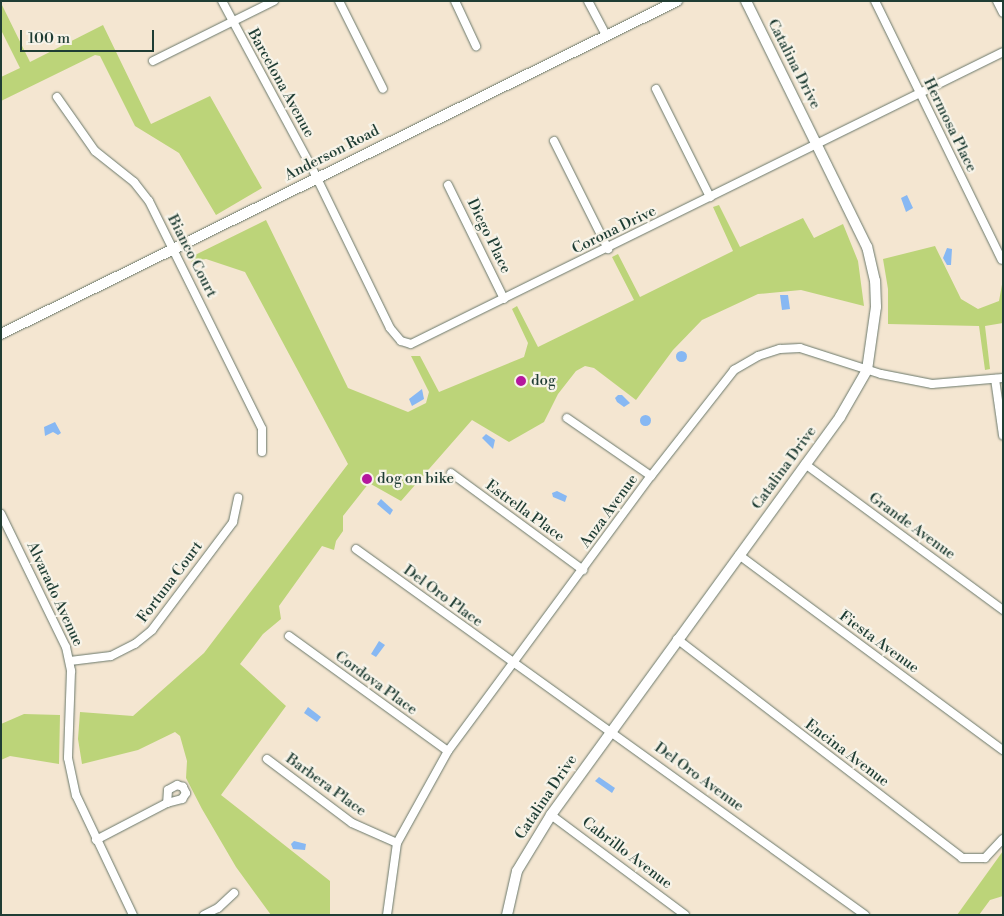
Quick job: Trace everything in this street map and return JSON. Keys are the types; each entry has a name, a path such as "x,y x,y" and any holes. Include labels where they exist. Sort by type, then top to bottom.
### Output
{"street":[{"name":"Barcelona Avenue","path":"222,1 316,177"},
{"path":"153,61 274,1"},
{"path":"339,1 383,89"},
{"path":"455,1 476,46"},
{"path":"588,1 606,36"},
{"name":"Anderson Road","path":"1,334 316,177 677,1"},
{"name":"Catalina Drive","path":"507,915 517,871 551,815 610,729 739,556 851,401 867,370 876,321 872,268 861,233 746,1"},
{"name":"Hermosa Place","path":"875,1 1002,260"},
{"path":"997,1 1003,12"},
{"name":"Corona Drive","path":"316,177 390,328 401,341 411,344 421,342 1003,52"},
{"path":"656,89 710,197"},
{"name":"Bianco Court","path":"57,97 95,151 142,191 174,249 262,428 262,452"},
{"path":"554,141 608,249"},
{"name":"Diego Place","path":"448,185 504,299"},
{"name":"Anza Avenue","path":"388,915 388,892 396,843 448,751 651,476 734,370 758,356 780,349 800,348 867,370 932,384 999,379"},
{"path":"999,379 1003,435"},
{"path":"568,418 651,476"},
{"name":"Grande Avenue","path":"806,464 1003,610"},
{"name":"Estrella Place","path":"451,473 583,570"},
{"name":"Fortuna Court","path":"70,662 111,656 134,644 152,630 232,522 238,498"},
{"name":"Alvarado Avenue","path":"1,514 61,634 70,662 69,765 76,795 133,915"},
{"name":"Del Oro Place","path":"356,549 487,646 515,662"},
{"name":"Fiesta Avenue","path":"739,556 1003,750"},
{"name":"Cordova Place","path":"289,636 448,751"},
{"name":"Encina Avenue","path":"677,639 962,858 985,858 1003,839"},
{"name":"Del Oro Avenue","path":"515,662 865,915"},
{"name":"Barbera Place","path":"267,759 352,823 396,843"},
{"path":"96,840 167,803"},
{"name":"Cabrillo Avenue","path":"551,815 685,915"},
{"path":"204,915 218,908 234,893"}],"green space":[{"path":"1,3 30,62 103,25 151,124 210,96 262,188 216,215 179,153 135,126 100,56 95,55 1,101 1,77 20,68 1,30"},
{"path":"719,205 740,247 803,218 814,238 843,224 858,261 864,306 801,290 758,294 702,320 673,350 636,400 594,368 585,366 576,371 558,394 544,422 509,442 472,420 401,501 369,483 343,516 343,531 336,541 334,550 322,546 279,606 281,619 263,634 240,664 286,706 221,795 330,881 330,915 271,915 236,867 202,809 186,778 187,761 180,736 175,732 138,750 82,764 78,739 80,712 133,716 204,653 348,464 245,272 206,259 191,262 195,255 266,220 348,388 408,412 426,403 429,392 411,356 420,356 439,392 524,357 528,343 512,309 517,306 538,347 634,300 612,257 618,254 640,297 733,251 713,207"},
{"path":"935,246 961,299 978,309 999,301 1003,279 1003,323 985,326 990,369 985,370 979,326 888,324 888,289 883,259"},
{"path":"24,714 60,715 59,764 10,756 1,760 1,724"},
{"path":"1003,851 1003,896 990,900 979,915 957,915"}],"water":[{"path":"907,195 913,208 906,212 901,198"},
{"path":"947,248 952,249 951,265 947,265 943,258"},
{"path":"780,295 788,295 790,309 782,310"},
{"path":"681,350 687,356 681,362 675,356"},
{"path":"422,389 424,399 412,406 409,399"},
{"path":"618,395 622,395 630,403 624,407 615,398"},
{"path":"645,414 651,420 645,426 639,420"},
{"path":"55,422 61,433 58,435 53,432 45,436 44,427"},
{"path":"486,434 495,440 493,449 482,438"},
{"path":"557,491 567,496 565,502 553,497 552,493"},
{"path":"381,499 393,510 390,515 377,504"},
{"path":"379,641 385,645 376,657 371,654"},
{"path":"308,707 321,717 317,722 304,713"},
{"path":"599,777 615,788 612,793 595,781"},
{"path":"294,841 306,844 305,850 293,849 291,844"}],"place":[{"name":"dog","path":"521,381"},
{"name":"dog on bike","path":"367,479"}]}
